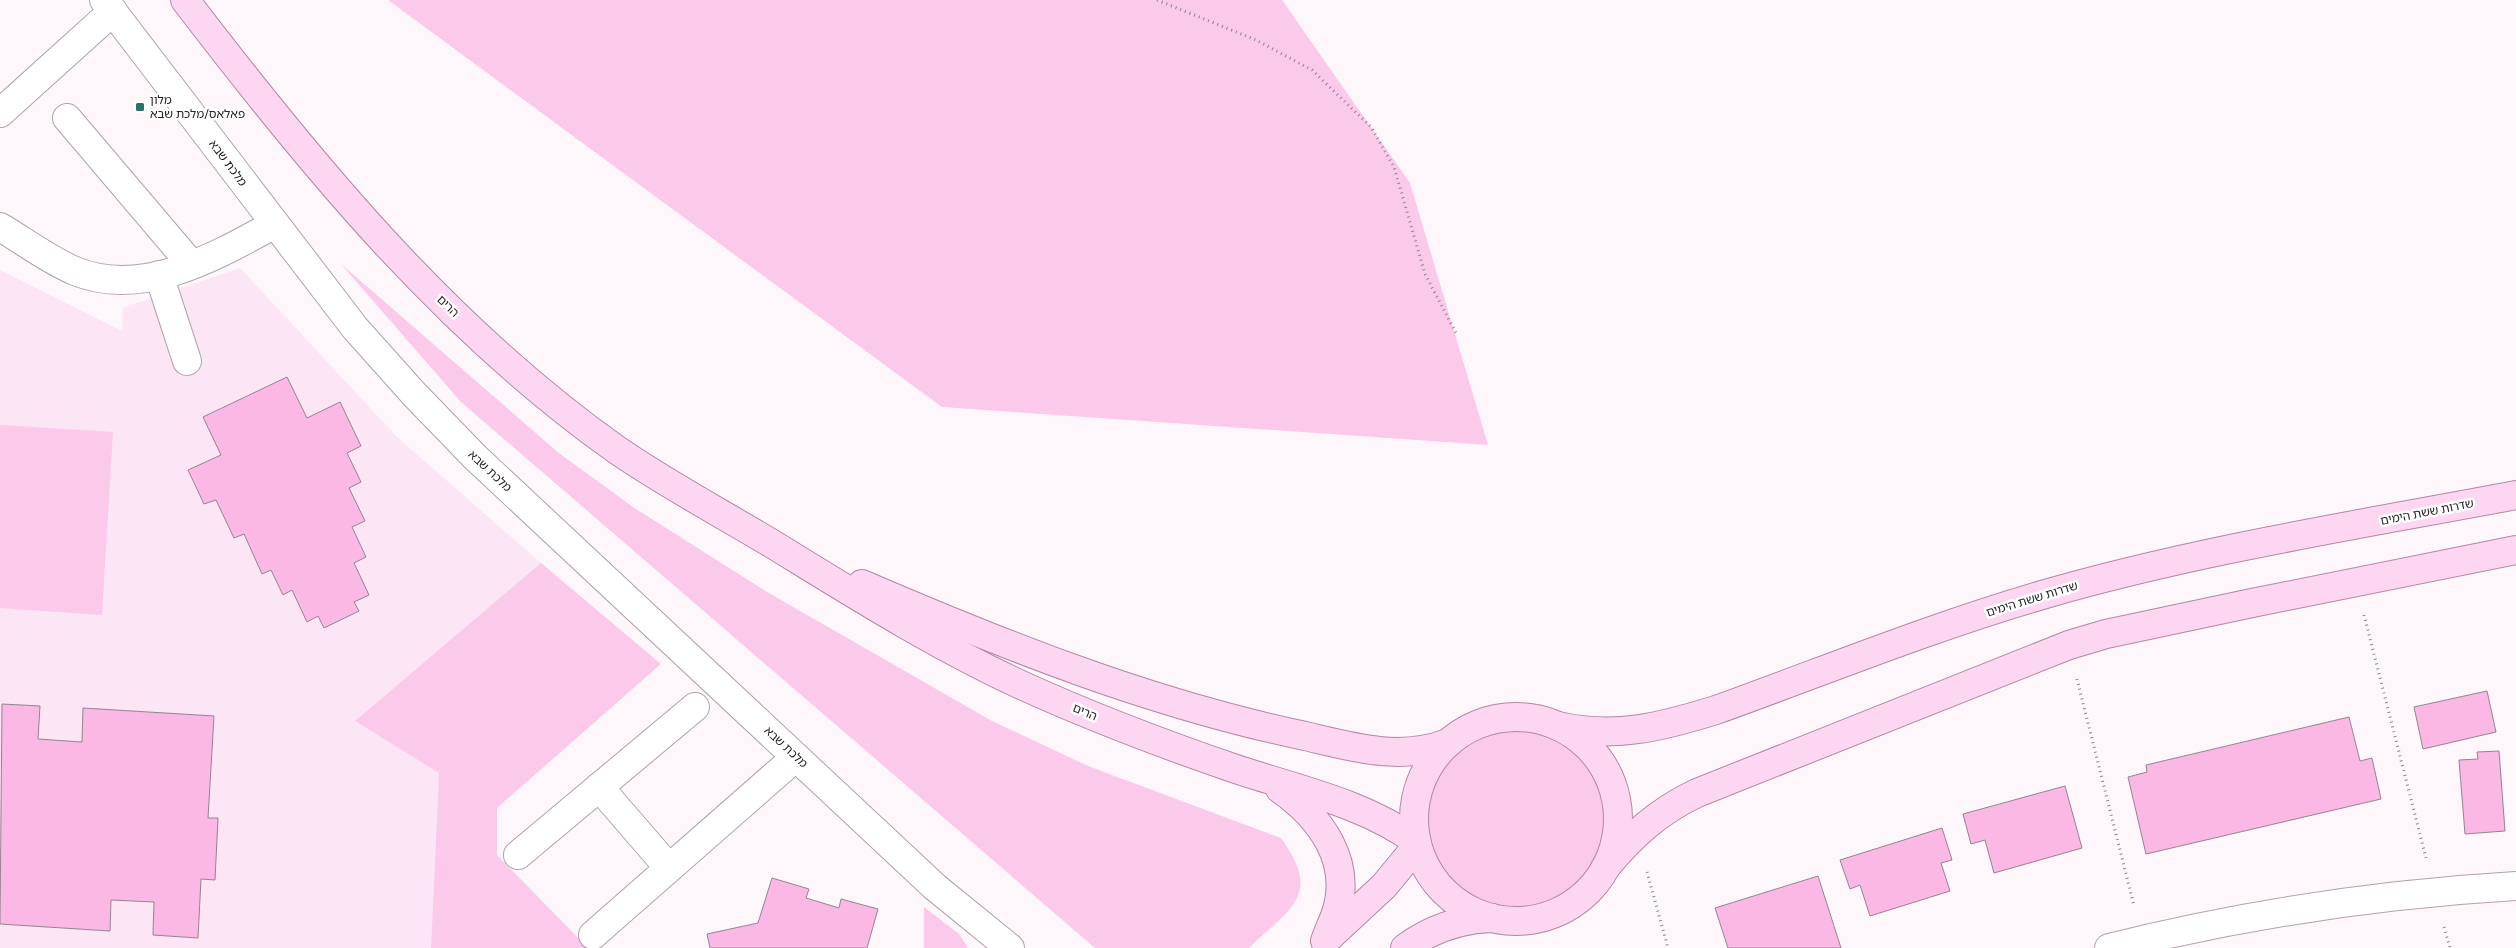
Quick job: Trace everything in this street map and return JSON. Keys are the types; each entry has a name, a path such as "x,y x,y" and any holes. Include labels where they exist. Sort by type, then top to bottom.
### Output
{"main road":[{"name":"הרים","path":"185,0 263,103 370,227 426,286 548,397 617,449 691,498 772,544 888,616 1019,684 1160,743 1350,806 1383,820 1416,843"},
{"name":"שדרות ששת הימים","path":"1558,726 1583,731 1619,732 1676,722 1716,710 1957,622 2091,582 2231,549 2516,495"},
{"name":"הרים","path":"772,544 910,604 1041,657 1197,710 1274,730 1372,750 1415,752 1445,744"},
{"path":"1405,948 1424,936 1451,924 1493,918 1520,920 1552,914 1570,905 1586,893 1636,833 1658,815 1697,793 2069,645 2106,634 2516,550"},
{"path":"1493,918 1473,912 1455,902 1429,872 1416,843 1413,816 1422,776 1433,758 1445,744 1461,732 1498,718 1525,717 1558,726 1576,736 1590,749 1603,765 1612,782 1618,822 1616,842 1605,868"},
{"path":"1264,778 1305,808 1320,824 1331,842 1338,863 1340,886 1337,911 1321,945"},
{"path":"1321,945 1384,886 1416,843"}],"street":[{"path":"0,113 109,5"},
{"name":"מלכת שבא","path":"109,5 355,328 434,416 475,457 934,888 1010,948"},
{"path":"68,118 191,264"},
{"path":"0,227 74,271 102,279 138,281 225,252 275,224"},
{"path":"159,275 186,361"},
{"path":"518,855 695,707"},
{"path":"593,935 796,758"},
{"path":"599,787 669,868"},
{"path":"2109,948 2246,920 2360,901 2516,886"},
{"name":"מלכת שבא","path":"934,888 981,948"}],"path":[{"path":"1157,0 1256,40 1312,70 1371,127 1394,167 1425,274 1456,333"},
{"path":"2355,582 2450,948"},
{"path":"2069,645 2143,940"},
{"path":"1636,833 1668,948"}],"shaded area":[{"path":"388,0 1282,0 1410,183 1488,445 942,407"},
{"path":"341,264 560,454 636,509 767,592 992,721 1088,766 1281,838 1293,858 1299,874 1300,888 1296,900 1288,911 1249,948 1095,948 461,402"},
{"path":"240,268 397,437 541,563 355,721 439,772 431,948 0,948 0,270 122,331 123,308"},
{"path":"0,425 113,432 102,615 0,608"},
{"path":"541,563 661,664 497,808 497,855 588,948 431,948 439,773 355,721"},
{"path":"1525,728 1551,735 1567,743 1586,761 1600,784 1607,810 1607,828 1600,854 1592,870 1574,889 1567,895 1542,906 1525,910 1507,910 1481,903 1465,895 1440,870 1432,854 1427,837 1425,810 1432,784 1440,768 1465,743 1481,735 1498,730"},
{"path":"924,907 959,934 968,948 924,948"}],"building":[{"path":"287,377 307,418 340,402 361,446 347,453 361,482 349,488 365,521 352,527 366,557 354,563 369,595 354,602 359,611 324,628 318,616 307,622 292,590 283,595 271,570 262,574 244,534 234,538 216,500 204,504 188,470 221,455 203,417"},
{"path":"2487,691 2496,732 2423,749 2414,707"},
{"path":"2,704 40,706 38,739 82,742 83,708 214,716 208,818 218,818 215,880 201,879 198,938 153,935 154,902 111,900 110,931 0,924"},
{"path":"2349,717 2360,761 2372,758 2381,799 2146,854 2128,777 2147,772 2146,765"},
{"path":"2499,751 2505,831 2465,834 2459,760 2478,759 2477,752"},
{"path":"2065,786 2082,848 1994,873 1985,840 1971,844 1963,814"},
{"path":"1942,828 1952,860 1941,863 1950,891 1870,916 1860,885 1850,889 1840,860"},
{"path":"1818,876 1841,948 1728,948 1715,908"},
{"path":"772,878 809,889 806,898 839,908 841,899 878,909 867,948 710,948 707,934 758,923"}],"place":[{"name":"מלון פאלאס/מלכת שבא","path":"140,107"}]}
